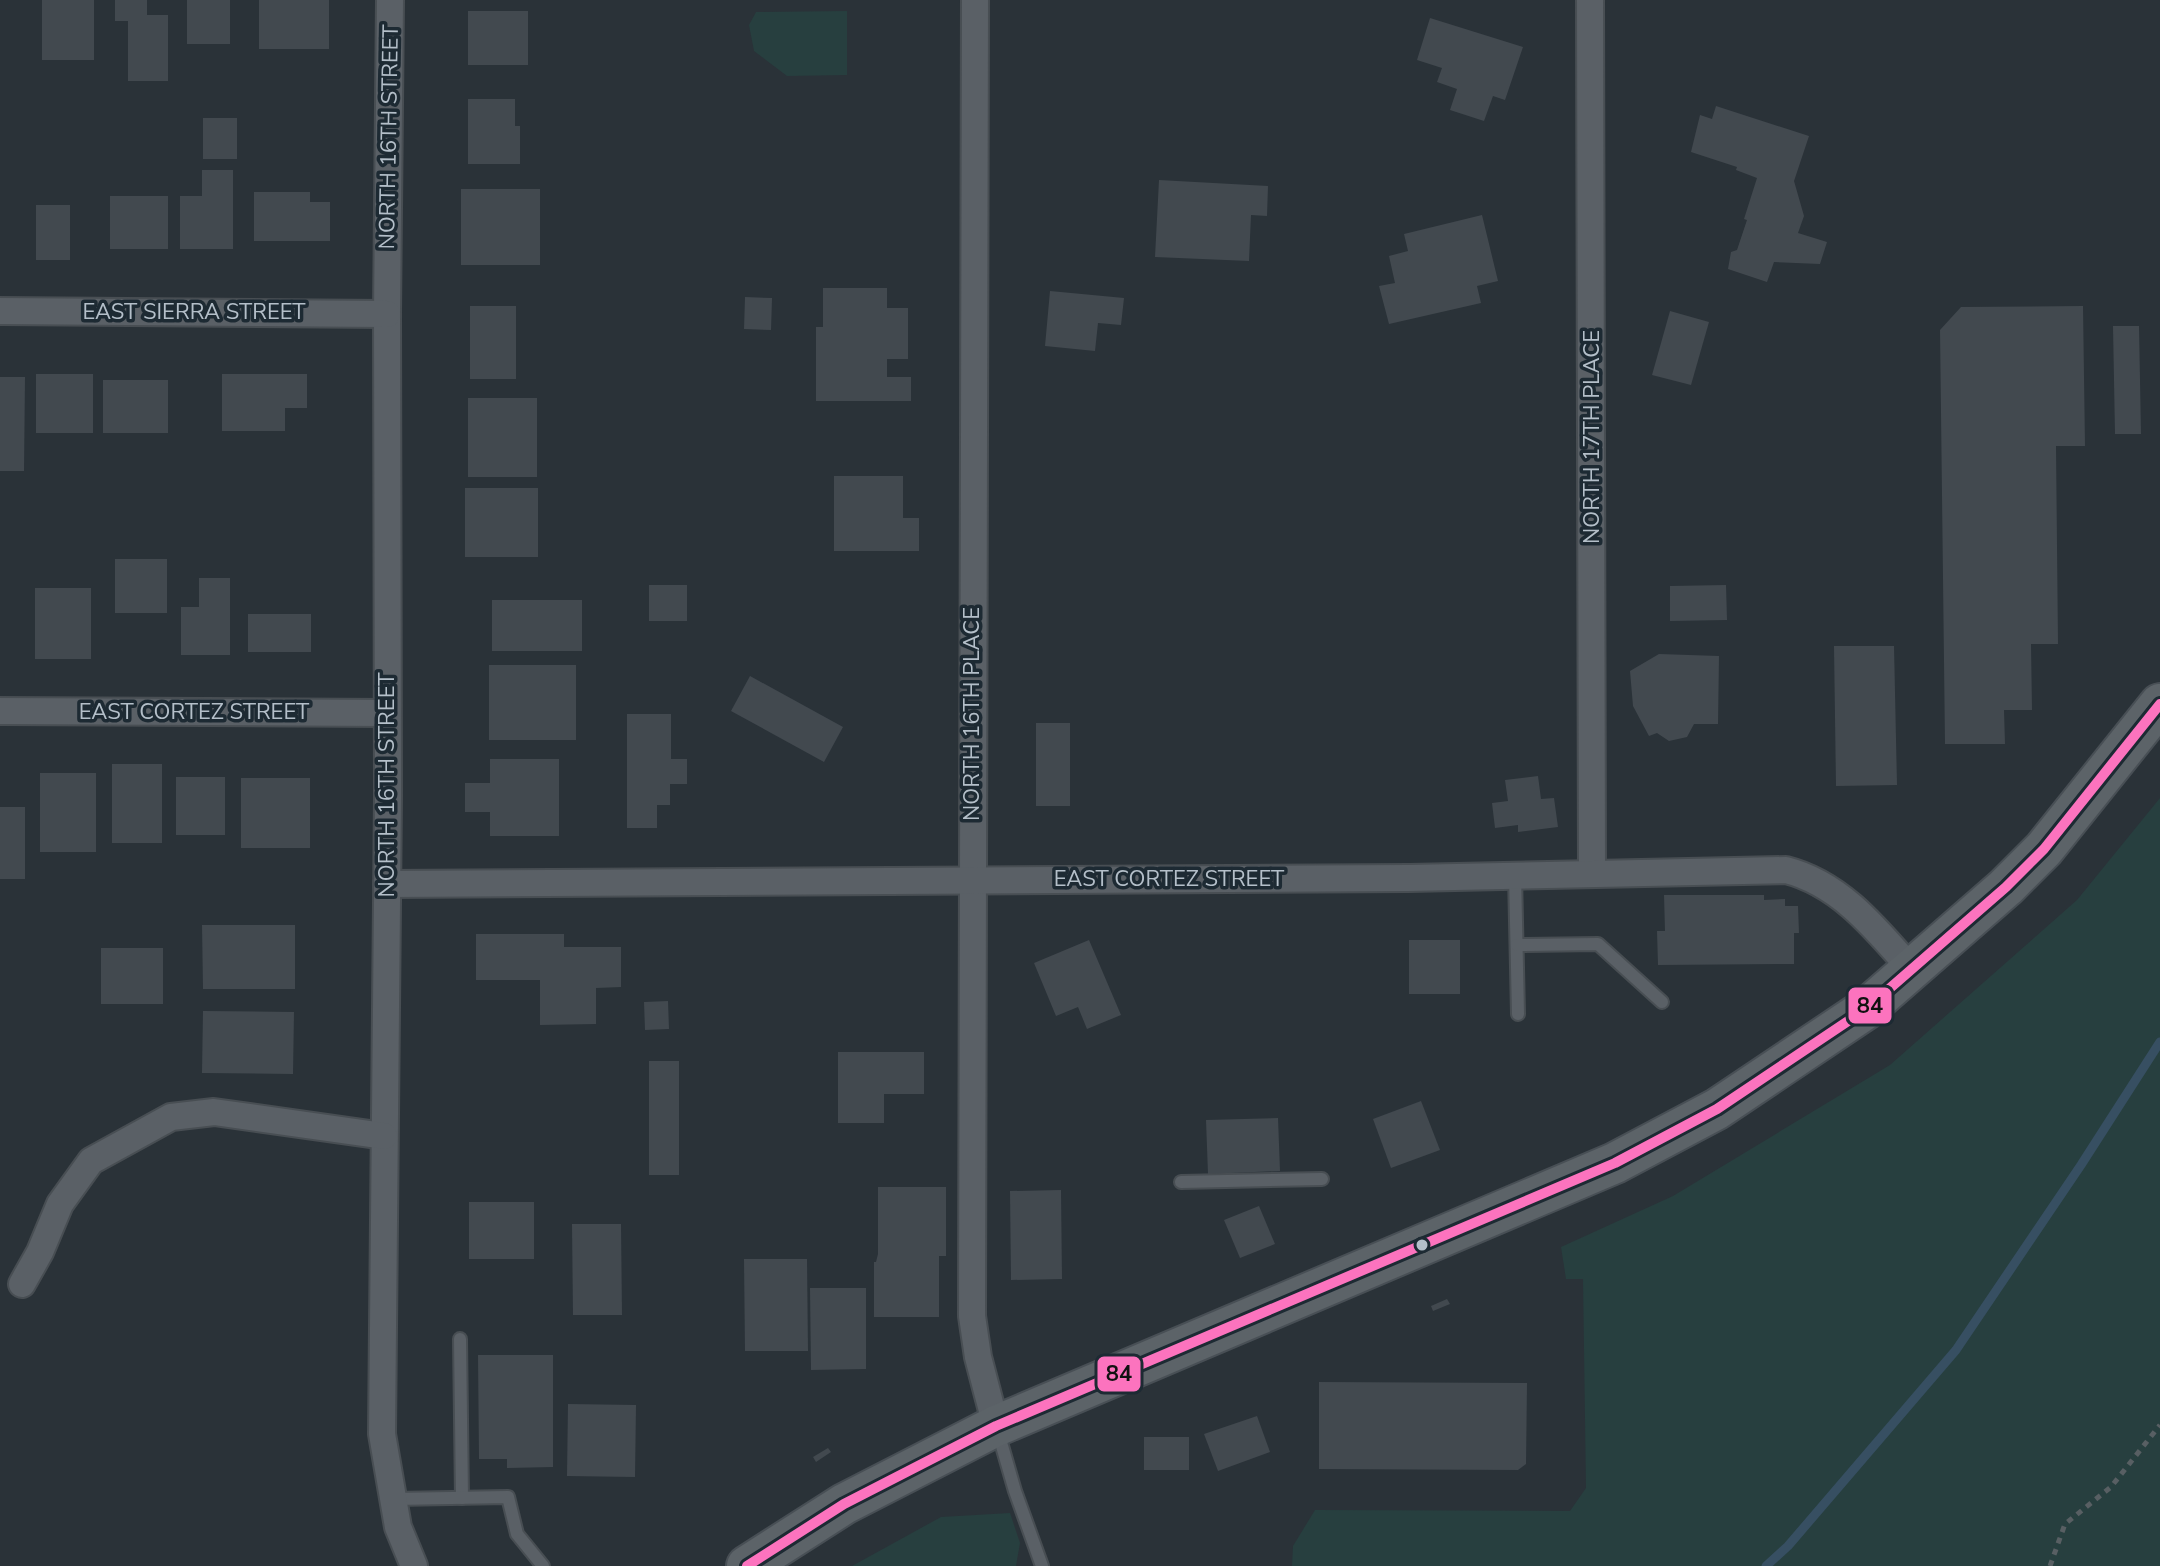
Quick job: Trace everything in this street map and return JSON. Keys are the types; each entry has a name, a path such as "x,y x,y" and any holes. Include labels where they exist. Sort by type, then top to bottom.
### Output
{"main road":[{"path":"747,1566 844,1504 996,1426 1615,1163 1717,1109 1866,1009 2006,887 2044,849 2160,704"}],"street":[{"name":"NORTH 16TH STREET","path":"390,0 382,1434 398,1527 414,1566"},
{"name":"NORTH 16TH PLACE","path":"975,0 972,1316 978,1357 996,1426"},
{"name":"NORTH 17TH PLACE","path":"1590,0 1592,874"},
{"name":"EAST SIERRA STREET","path":"0,311 387,314"},
{"name":"EAST CORTEZ STREET","path":"0,711 387,713"},
{"name":"EAST CORTEZ STREET","path":"387,884 1786,870 1826,885 1873,926 1913,971"},
{"path":"22,1284 40,1252 60,1204 91,1161 171,1117 214,1112 384,1136"}],"lane":[{"path":"1515,875 1518,1014"},
{"path":"1517,945 1598,944 1662,1002"},
{"path":"1181,1182 1322,1179"},
{"path":"460,1339 462,1498"},
{"path":"996,1426 1042,1566"},
{"path":"394,1499 508,1497 517,1534 543,1566"}],"path":[{"path":"2050,1566 2065,1524 2111,1487 2160,1425"}],"green space":[{"path":"847,11 847,75 787,76 754,51 749,25 756,12"},
{"path":"2160,798 2160,1566 1292,1566 1293,1546 1315,1510 1570,1511 1586,1488 1583,1279 1566,1279 1561,1247 1673,1196 1890,1065 2077,900"},
{"path":"1010,1513 1020,1543 1016,1566 852,1566 941,1517"}],"building":[{"path":"42,0 94,0 94,60 42,60"},
{"path":"115,0 147,0 147,15 168,15 168,81 128,81 128,21 115,21"},
{"path":"187,0 230,0 230,44 187,44"},
{"path":"259,0 329,0 329,49 259,49"},
{"path":"468,11 528,11 528,65 468,65"},
{"path":"1430,18 1523,47 1505,100 1493,96 1484,121 1450,110 1457,89 1437,82 1442,68 1417,60"},
{"path":"468,99 515,99 515,126 520,126 520,164 468,164"},
{"path":"1716,106 1809,136 1794,181 1804,216 1798,233 1827,242 1820,264 1774,262 1767,282 1728,269 1731,252 1737,250 1747,220 1744,219 1757,178 1736,170 1737,167 1691,152 1700,115 1712,119"},
{"path":"203,118 237,118 237,159 203,159"},
{"path":"202,170 233,170 233,249 180,249 180,196 202,196"},
{"path":"1159,180 1268,186 1267,216 1251,215 1249,261 1155,257"},
{"path":"461,189 540,189 540,265 461,265"},
{"path":"254,192 310,192 310,202 330,202 330,241 254,241"},
{"path":"110,196 168,196 168,249 110,249"},
{"path":"36,205 70,205 70,260 36,260"},
{"path":"1482,215 1498,281 1477,286 1481,303 1389,324 1379,286 1395,283 1389,256 1408,251 1404,234"},
{"path":"823,288 887,288 887,308 908,308 908,359 887,359 887,377 911,377 911,401 816,401 816,327 823,327"},
{"path":"1050,291 1124,298 1121,325 1098,323 1095,351 1045,346"},
{"path":"745,297 772,298 771,330 744,329"},
{"path":"470,306 516,306 516,379 470,379"},
{"path":"2083,306 2085,446 2056,446 2058,644 2031,644 2032,710 2004,710 2005,744 1945,744 1940,330 1961,307"},
{"path":"1670,311 1709,322 1691,385 1652,375"},
{"path":"2113,326 2139,326 2141,434 2115,434"},
{"path":"36,374 93,374 93,433 36,433"},
{"path":"222,374 307,374 307,408 285,408 285,431 222,431"},
{"path":"0,377 25,377 24,471 0,471"},
{"path":"103,380 168,380 168,433 103,433"},
{"path":"468,398 537,398 537,477 468,477"},
{"path":"834,476 903,476 903,518 919,518 919,551 834,551"},
{"path":"465,488 538,488 538,557 465,557"},
{"path":"115,559 167,559 167,613 115,613"},
{"path":"199,578 230,578 230,655 181,655 181,607 199,607"},
{"path":"649,585 687,585 687,621 649,621"},
{"path":"1726,585 1727,620 1670,621 1670,586"},
{"path":"35,588 91,588 91,659 35,659"},
{"path":"492,600 582,600 582,651 492,651"},
{"path":"248,614 311,614 311,652 248,652"},
{"path":"1834,646 1894,646 1897,785 1836,786"},
{"path":"1659,654 1719,656 1718,724 1694,724 1687,737 1669,741 1657,733 1649,736 1633,706 1630,671"},
{"path":"489,665 576,665 576,740 489,740"},
{"path":"750,676 843,727 824,762 731,711"},
{"path":"627,714 671,714 671,759 687,759 687,784 670,784 670,805 657,805 657,828 627,828"},
{"path":"1036,723 1070,723 1070,806 1036,806"},
{"path":"490,759 559,759 559,836 490,836 490,812 465,812 465,783 490,783"},
{"path":"112,764 162,764 162,843 112,843"},
{"path":"40,773 96,773 96,852 40,852"},
{"path":"1538,776 1541,799 1554,798 1558,827 1518,832 1518,825 1495,828 1492,803 1508,801 1505,780"},
{"path":"176,777 225,777 225,835 176,835"},
{"path":"241,778 310,778 310,848 241,848"},
{"path":"0,807 25,807 25,879 0,879"},
{"path":"1664,895 1764,895 1764,900 1785,899 1785,906 1798,906 1799,933 1794,933 1794,964 1658,965 1657,931 1665,931"},
{"path":"202,925 295,925 295,989 203,989"},
{"path":"476,934 564,934 564,947 621,947 621,987 596,988 596,1024 540,1025 540,980 476,980"},
{"path":"1089,940 1121,1015 1087,1029 1078,1007 1056,1016 1034,963"},
{"path":"1409,940 1460,940 1460,994 1409,994"},
{"path":"101,948 163,948 163,1004 101,1004"},
{"path":"668,1001 669,1029 645,1030 644,1002"},
{"path":"203,1011 294,1012 293,1074 202,1073"},
{"path":"838,1052 924,1052 924,1094 884,1094 884,1123 838,1123"},
{"path":"649,1061 679,1061 679,1175 649,1175"},
{"path":"1421,1101 1440,1150 1391,1168 1373,1119"},
{"path":"1278,1118 1280,1171 1208,1174 1206,1120"},
{"path":"878,1187 946,1187 946,1256 939,1256 939,1317 874,1317"},
{"path":"1061,1190 1062,1279 1011,1280 1010,1191"},
{"path":"469,1202 534,1202 534,1259 469,1259"},
{"path":"1259,1206 1275,1244 1240,1258 1224,1220"},
{"path":"572,1224 621,1224 622,1315 573,1315"},
{"path":"744,1259 807,1259 808,1351 745,1351"},
{"path":"810,1288 866,1288 866,1369 811,1370"},
{"path":"1447,1299 1450,1304 1433,1311 1431,1306"},
{"path":"478,1355 553,1355 553,1467 507,1468 507,1459 479,1459"},
{"path":"1319,1382 1527,1383 1526,1464 1518,1470 1319,1469"},
{"path":"568,1404 636,1405 635,1477 567,1476"},
{"path":"1257,1416 1270,1452 1218,1471 1204,1434"},
{"path":"1144,1437 1189,1437 1189,1470 1144,1470"},
{"path":"828,1448 831,1452 816,1462 813,1457"}],"waterway":[{"path":"1766,1566 1788,1546 1956,1350 2160,1042"}],"transit line":[{"name":"84","path":"747,1566 844,1504 996,1426 1615,1163 1717,1109 1866,1009 2006,887 2044,849 2160,704"}]}
